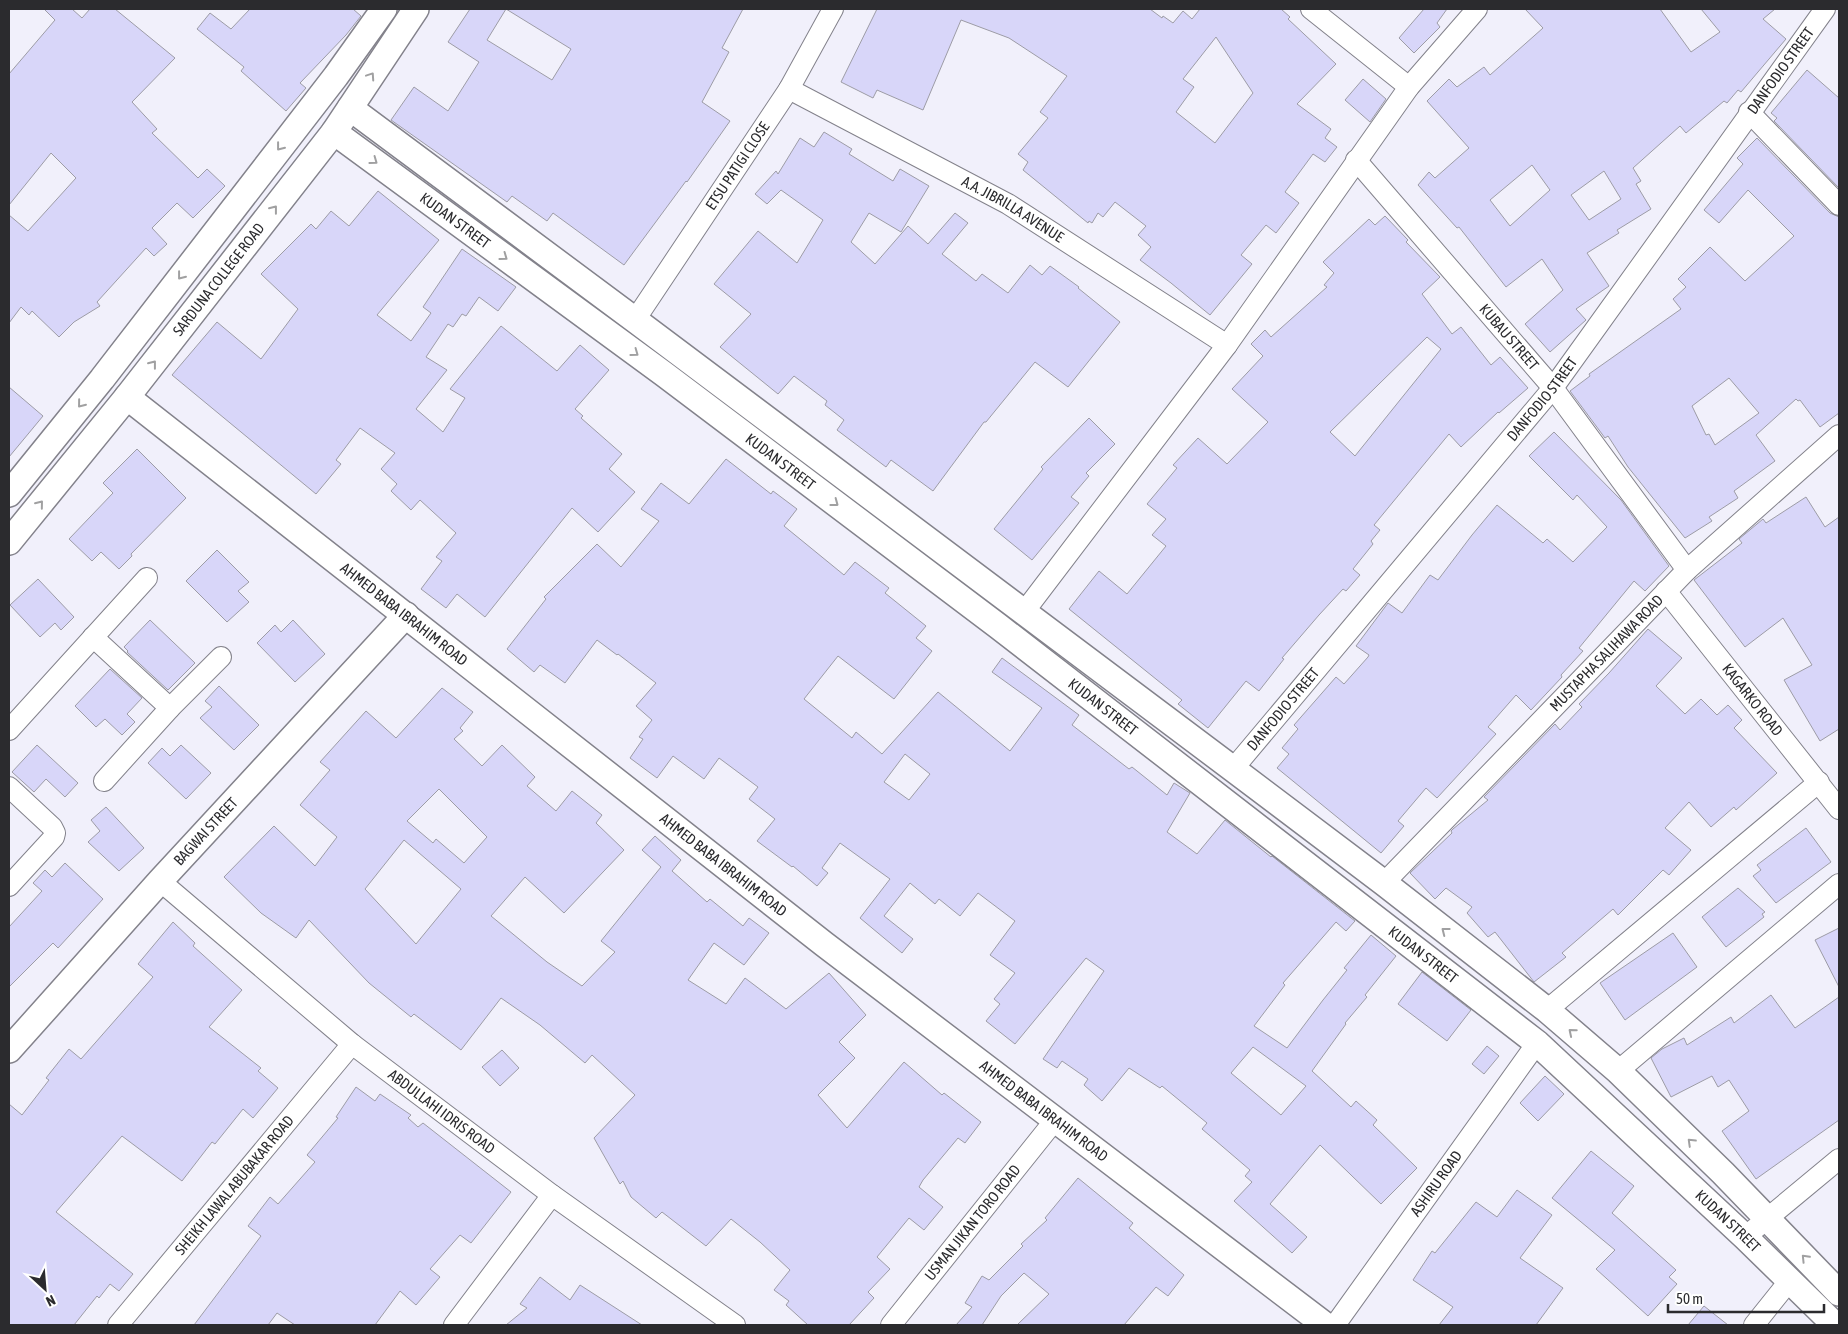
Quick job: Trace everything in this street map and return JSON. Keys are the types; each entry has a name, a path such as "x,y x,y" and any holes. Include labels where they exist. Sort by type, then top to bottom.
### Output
{"street":[{"path":"9,494 102,379 336,76 384,9"},
{"name":"SARDUNA COLLEGE ROAD","path":"9,542 127,398 334,132 416,9"},
{"name":"ETSU PATIGI CLOSE","path":"635,320 789,90 832,9"},
{"path":"1311,9 1409,87"},
{"path":"1024,612 1226,345 1409,87 1478,9"},
{"name":"DANFODIO STREET","path":"1233,769 1553,388 1749,112 1825,9"},
{"name":"A.A. JIBRILLA AVENUE","path":"789,90 1008,204 1226,345"},
{"path":"350,108 1384,882 1547,1010 1618,1071 1723,1173 1839,1293"},
{"path":"1749,112 1839,205"},
{"name":"KUDAN STREET","path":"334,132 664,374 990,620 1537,1043 1745,1237 1835,1325"},
{"name":"KUBAU STREET","path":"1356,160 1553,388 1687,570"},
{"name":"AHMED BABA IBRAHIM ROAD","path":"127,398 824,944 1325,1325"},
{"name":"MUSTAPHA SALIHAWA ROAD","path":"1384,882 1687,570 1839,435"},
{"path":"9,730 147,578"},
{"name":"KAGARKO ROAD","path":"1666,591 1839,809"},
{"name":"BAGWAI STREET","path":"9,1050 160,882 406,615"},
{"path":"94,637 170,708"},
{"path":"104,781 170,708 221,657"},
{"path":"1547,1010 1819,782"},
{"path":"9,787 52,827 55,833 54,837 9,886"},
{"name":"ABDULLAHI IDRIS ROAD","path":"160,882 352,1044 552,1195 735,1325"},
{"path":"1618,1071 1839,884"},
{"name":"ASHIRU ROAD","path":"1335,1325 1537,1043"},
{"name":"SHEIKH LAWAL ABUBAKAR ROAD","path":"118,1325 352,1044"},
{"name":"USMAN JIKAN TORO ROAD","path":"891,1325 1055,1120"},
{"path":"1745,1237 1839,1159"},
{"path":"454,1325 552,1195"},
{"path":"1754,1325 1790,1280"}],"building":[{"path":"44,9 72,9 82,18 90,9 115,9 175,58 132,102 157,129 152,133 198,178 207,169 225,186 193,218 177,203 152,228 167,244 154,256 146,248 97,302 100,306 74,322 59,337 32,311 29,315 21,307 9,323 9,215 28,231 76,178 51,153 9,205 9,74 55,20"},
{"path":"250,9 353,9 361,16 346,35 300,83 306,88 286,111 241,71 244,67 197,29 210,13 231,29"},
{"path":"470,9 506,9 743,9 722,48 729,52 702,102 730,121 687,182 624,265 553,213 547,221 512,196 507,202 391,120 414,87 448,111 479,62 448,42","holes":["506,9 571,49 552,80 487,40"]},
{"path":"877,9 1150,9 1173,23 1183,11 1192,19 1200,9 1281,9 1290,17 1288,19 1336,64 1297,104 1331,129 1325,138 1337,147 1325,162 1313,154 1285,192 1299,203 1276,233 1266,225 1241,255 1252,264 1210,315 1140,260 1151,247 1138,235 1146,226 1115,202 1103,217 1098,213 1092,223 1089,221 1088,223 1023,170 1028,162 1018,154 1048,118 1040,112 1067,76 1009,38 961,20 923,110 877,90 873,98 841,82","holes":["1216,37 1253,93 1215,143 1176,112 1194,87 1183,79"]},
{"path":"1424,9 1447,9 1437,23 1440,27 1414,53 1399,38"},
{"path":"1525,9 1660,9 1691,52 1720,32 1701,9 1775,9 1763,19 1786,39 1741,92 1738,90 1727,103 1724,101 1686,133 1680,126 1633,168 1641,181 1636,184 1651,209 1617,230 1619,233 1587,253 1609,286 1576,309 1586,320 1550,352 1525,324 1563,290 1542,259 1506,287 1459,227 1457,228 1418,185 1429,172 1435,178 1469,148 1427,101 1449,79 1457,87 1484,67 1490,75 1543,28","holes":["1532,165 1550,190 1510,226 1490,200","1604,171 1621,199 1589,220 1571,195"]},
{"path":"1807,70 1839,98 1839,188 1774,121 1777,118 1771,113"},
{"path":"1363,79 1386,99 1370,122 1345,100"},
{"path":"824,132 852,149 849,154 893,181 900,169 929,186 901,232 869,213 851,242 875,264 908,226 928,244 955,213 968,223 942,254 976,281 982,274 1008,293 1030,265 1042,275 1050,266 1079,287 1120,322 1068,387 1035,362 986,422 984,422 933,491 891,460 886,467 837,430 844,420 825,405 827,401 794,376 778,394 720,347 751,314 714,284 758,231 797,263 823,220 781,190 767,204 755,194 776,171 778,174 800,138 814,147"},
{"path":"1757,138 1830,213 1839,217 1839,413 1820,427 1800,400 1796,399 1756,435 1775,461 1734,491 1738,498 1709,517 1712,521 1685,538 1628,467 1608,436 1605,438 1570,391 1590,376 1589,374 1681,309 1673,299 1686,287 1678,279 1710,247 1745,281 1794,236 1748,190 1719,223 1704,210 1743,164 1737,158","holes":["1729,378 1759,413 1715,445 1709,434 1706,435 1692,406"]},
{"path":"378,191 439,240 377,315 411,341 431,313 423,307 462,249 516,287 498,311 479,297 466,316 462,314 453,327 448,324 426,357 447,370 416,409 443,432 465,398 450,389 501,326 557,371 580,345 609,370 575,409 583,416 581,418 622,454 609,469 635,492 598,532 572,508 485,617 457,594 446,608 421,589 442,561 436,557 456,533 420,500 411,510 391,491 397,484 381,469 395,453 360,428 336,460 341,464 316,494 172,375 217,322 261,359 298,309 261,274 311,224 316,229 331,211 349,226"},
{"path":"1385,216 1408,240 1406,242 1440,277 1422,294 1452,334 1461,327 1491,365 1500,357 1528,388 1498,412 1461,447 1449,434 1374,525 1380,530 1371,541 1373,544 1353,569 1360,575 1346,591 1343,589 1319,615 1282,658 1284,659 1259,691 1246,681 1208,728 1178,704 1182,700 1069,609 1099,571 1127,594 1166,546 1152,535 1166,519 1147,504 1177,468 1173,465 1198,438 1227,464 1268,422 1232,389 1263,356 1251,344 1265,330 1271,337 1327,287 1324,285 1334,273 1323,262 1369,219 1375,225","holes":["1427,337 1441,349 1355,456 1330,432"]},
{"path":"9,387 43,416 9,457"},
{"path":"1089,418 1115,444 1086,473 1089,476 1071,497 1079,503 1032,560 994,529 1043,469 1041,467"},
{"path":"1554,432 1621,500 1669,566 1645,591 1634,581 1579,648 1583,651 1531,710 1516,695 1488,727 1496,734 1437,798 1426,788 1398,821 1404,826 1381,853 1277,768 1289,754 1282,748 1298,729 1294,725 1336,677 1344,684 1368,657 1369,655 1356,646 1388,603 1402,613 1430,575 1438,580 1497,505 1543,543 1547,539 1573,562 1607,527 1577,495 1573,500 1529,456"},
{"path":"137,449 186,498 131,554 132,556 119,569 101,552 92,561 69,539 113,493 103,483"},
{"path":"726,459 771,494 773,491 797,509 784,526 844,575 855,562 889,588 885,593 926,626 916,638 932,651 894,699 838,656 804,699 852,738 856,732 882,754 938,692 1010,751 1042,708 992,672 1002,658 1079,715 1072,725 1129,769 1132,767 1167,795 1174,783 1190,793 1167,832 1197,854 1225,820 1355,921 1346,931 1336,922 1283,983 1285,985 1254,1026 1287,1048 1347,970 1344,968 1371,935 1396,956 1365,995 1367,997 1345,1023 1312,1071 1351,1107 1356,1101 1377,1120 1373,1125 1417,1168 1381,1204 1320,1145 1270,1204 1307,1237 1292,1253 1234,1201 1252,1182 1245,1176 1250,1170 1202,1129 1207,1123 1162,1086 1160,1088 1129,1068 1102,1101 1084,1085 1088,1079 1062,1061 1057,1068 1043,1059 1104,971 1086,958 1015,1044 986,1021 1000,1004 994,999 1015,973 990,955 1015,921 978,893 960,916 939,899 935,904 910,883 884,916 913,939 902,953 860,918 890,879 840,843 822,868 828,873 817,886 793,866 757,841 775,819 749,799 758,787 719,758 704,779 673,756 657,778 630,758 643,739 639,737 652,720 636,706 656,683 597,640 565,683 540,665 534,672 507,649 546,599 544,597 597,544 621,567 659,521 641,509 661,483 689,504","holes":["905,754 930,774 909,800 884,782","1253,1047 1306,1086 1281,1115 1231,1073"]},
{"path":"1806,497 1825,527 1839,517 1839,729 1820,741 1784,680 1812,665 1783,618 1745,647 1694,580 1742,543 1739,539 1763,519 1766,523"},
{"path":"217,550 249,582 238,591 249,602 227,622 186,581"},
{"path":"38,579 74,617 61,630 55,623 40,637 10,605"},
{"path":"150,620 195,663 168,690 124,647"},
{"path":"293,620 325,654 295,682 257,643 275,625 281,632"},
{"path":"1648,629 1682,658 1656,686 1685,714 1701,699 1717,715 1728,705 1742,720 1734,728 1777,773 1736,810 1734,807 1711,827 1689,802 1665,828 1691,850 1669,875 1663,870 1618,915 1613,909 1562,953 1566,957 1534,982 1495,932 1488,937 1467,913 1472,907 1446,888 1435,899 1410,873 1452,833 1453,829 1488,800 1484,797 1555,724 1560,730 1582,707 1579,704"},
{"path":"110,669 142,698 127,714 135,722 122,735 105,719 96,727 75,706"},
{"path":"219,686 259,725 234,750 200,718 212,707 205,701"},
{"path":"442,688 473,712 460,728 463,731 454,739 482,766 502,745 535,777 527,786 556,811 572,791 602,815 596,823 624,850 564,913 525,877 491,916 547,962 582,986 615,952 601,941 661,867 642,850 655,836 681,860 672,871 707,902 710,899 743,926 749,918 769,933 744,965 714,943 688,980 726,1004 745,978 786,1009 829,973 866,1015 839,1042 855,1058 818,1095 847,1128 904,1062 942,1095 944,1093 981,1122 965,1143 958,1138 923,1180 919,1187 943,1207 924,1230 909,1218 877,1257 890,1269 868,1292 874,1298 849,1325 808,1325 786,1305 789,1301 774,1290 790,1270 760,1242 731,1219 706,1246 662,1212 656,1218 631,1197 623,1181 620,1184 594,1138 635,1095 592,1055 585,1063 540,1025 501,998 461,1050 414,1014 411,1017 369,983 309,920 296,938 261,913 224,877 274,826 315,866 337,837 300,805 330,770 320,762 366,711 396,738","holes":["439,789 487,837 464,863 436,839 433,843 407,821","404,840 461,889 416,944 365,889"]},
{"path":"37,745 78,783 65,797 46,779 34,792 12,772"},
{"path":"181,745 211,773 186,799 148,763 162,748 170,756"},
{"path":"106,807 144,848 119,871 88,842 100,831 91,820"},
{"path":"1806,828 1831,862 1776,903 1753,876 1761,870 1757,865"},
{"path":"65,863 103,899 58,948 53,943 9,987 9,927 42,891 33,883 45,870 52,877"},
{"path":"1738,888 1765,912 1762,914 1764,917 1726,947 1702,917"},
{"path":"173,922 195,943 193,946 242,990 209,1027 261,1068 258,1071 278,1088 253,1118 243,1109 215,1144 212,1142 182,1181 122,1136 56,1212 133,1274 119,1291 110,1284 99,1298 97,1296 74,1325 9,1325 9,1104 22,1115 49,1080 46,1078 69,1049 81,1059 153,977 138,964"},
{"path":"1839,928 1839,987 1815,940"},
{"path":"1673,933 1697,967 1625,1020 1600,983"},
{"path":"1422,972 1471,1010 1447,1041 1398,1004"},
{"path":"1771,995 1795,1028 1839,997 1839,1120 1756,1179 1722,1131 1749,1111 1729,1080 1718,1087 1712,1076 1671,1097 1651,1058 1662,1049 1684,1038 1687,1045 1731,1017 1734,1023"},
{"path":"1487,1046 1499,1056 1484,1074 1472,1064"},
{"path":"502,1050 519,1068 500,1086 482,1067"},
{"path":"1545,1076 1564,1094 1538,1121 1520,1103"},
{"path":"356,1087 375,1101 380,1094 411,1115 408,1118 418,1127 423,1123 511,1192 471,1243 460,1235 430,1269 440,1277 416,1305 400,1291 375,1325 295,1325 277,1313 268,1325 194,1325 261,1236 248,1226 270,1197 278,1204 315,1162 307,1155 338,1118 336,1117"},
{"path":"1591,1151 1634,1186 1612,1213 1676,1270 1669,1277 1677,1284 1648,1316 1596,1269 1615,1250 1552,1198"},
{"path":"1078,1178 1133,1223 1129,1228 1184,1275 1168,1296 1156,1287 1124,1325 1017,1325 1049,1294 1024,1273 1001,1296 982,1325 956,1325 972,1307 965,1303 982,1276 989,1280 1023,1246 1021,1244 1047,1220 1045,1218"},
{"path":"1517,1190 1552,1215 1520,1258 1563,1288 1536,1325 1439,1325 1453,1307 1413,1280 1432,1251 1435,1253 1476,1202 1497,1217"},
{"path":"540,1277 570,1300 580,1285 642,1325 506,1325 527,1308 520,1304"},
{"path":"1704,1306 1728,1325 1688,1325"}]}
